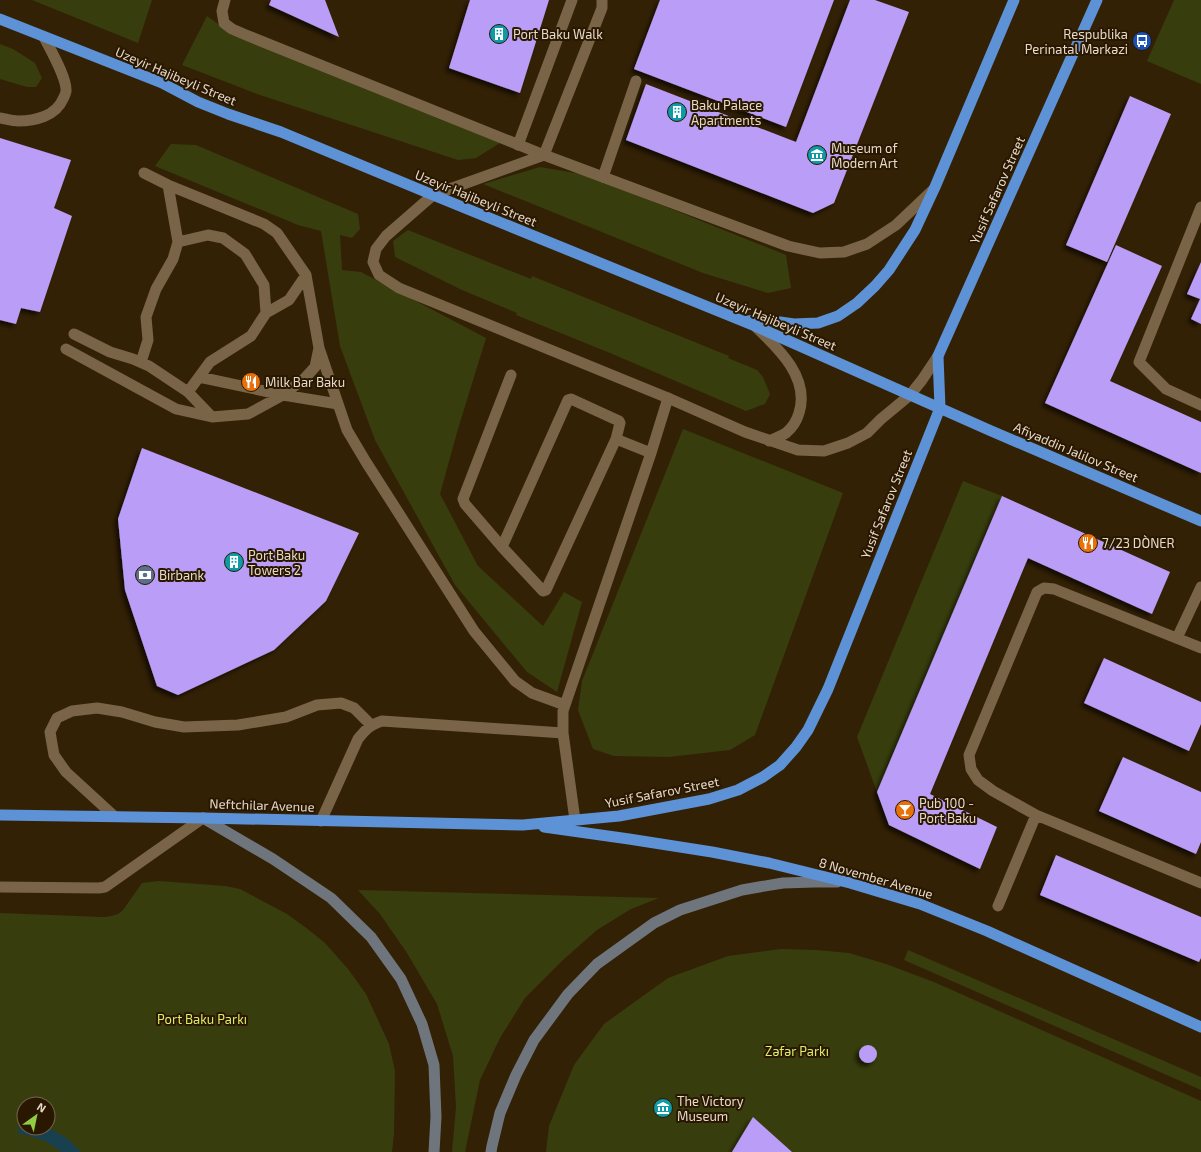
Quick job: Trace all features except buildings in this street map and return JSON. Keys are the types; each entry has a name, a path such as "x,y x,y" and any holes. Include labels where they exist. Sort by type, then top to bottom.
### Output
{"highway":[{"path":"743,321 766,320 794,324 818,323 838,316 857,303 890,270 915,230 936,187 1014,0"},
{"name":"Yusif Safarov Street","path":"523,825 619,816 709,799 738,790 763,777 780,765 796,747 808,730 828,688 940,408 938,356 1097,0"},
{"name":"Uzeyir Hajibeyli Street","path":"0,19 162,83 198,102 281,132 743,321 940,408"},
{"name":"Afiyaddin Jalilov Street","path":"940,408 1201,521"},
{"name":"Neftchilar Avenue","path":"0,815 523,825"},
{"name":"8 November Avenue","path":"523,825 712,852 769,863 850,883 920,904 980,928 1201,1027"}],"main road":[{"path":"203,818 273,859 331,898 371,936 401,979 422,1024 434,1066 436,1117 434,1152"},
{"path":"491,1152 500,1113 516,1074 534,1040 568,994 597,964 654,923 680,910 742,890 783,883 850,883"}],"street":[{"path":"225,0 222,11 224,23 232,29 518,145 788,246 820,253 844,252 867,244 896,225 936,187"},
{"path":"518,145 572,0"},
{"path":"602,0 602,8 544,155 433,195 386,236 376,249 374,262 379,275 398,288 668,398 740,430 798,450 824,451 848,444 867,433 881,419 910,395 938,356"},
{"path":"0,118 17,121 31,120 47,115 61,104 66,91 65,82 44,36"},
{"path":"603,177 636,81"},
{"path":"144,173 168,185 264,224 277,233 306,275 319,348 347,430 474,631 515,681 532,693 565,705"},
{"path":"141,362 148,340 146,317 156,289 173,259 178,242 168,185"},
{"path":"1201,209 1139,362 1166,389 1201,405"},
{"path":"178,242 208,235 223,238 245,254 264,285 266,313"},
{"path":"188,392 210,362 251,336 266,313 289,300 306,275"},
{"path":"755,326 779,349 792,367 801,390 802,405 797,421 786,433 769,441"},
{"path":"74,334 110,352 149,366 188,392 212,417"},
{"path":"66,349 176,409 212,417 248,414 283,395 315,367 319,348"},
{"path":"502,547 568,400 571,399 619,421 620,424 616,440 546,590 544,591 502,547 465,504 462,498 511,375"},
{"path":"199,376 283,395 338,404"},
{"path":"575,820 563,732 563,711 651,453 668,398"},
{"path":"616,440 651,453"},
{"path":"1177,638 1201,587"},
{"path":"1201,648 1054,589 1044,588 1037,592 969,755 971,769 978,780 993,791 1036,815 1201,883"},
{"path":"114,816 66,772 54,755 50,732 57,718 72,711 98,708 122,712 155,722 184,727 238,725 286,717 318,705 340,703 354,708 371,725"},
{"path":"320,821 358,740 371,725 382,721 563,732"},
{"path":"998,906 1036,815"},
{"path":"0,887 105,887 203,818"}],"green space":[{"path":"32,0 152,0 138,43"},
{"path":"1174,0 1201,0 1201,84 1147,61"},
{"path":"207,16 225,29 500,143 476,158 458,160 257,94 182,65"},
{"path":"0,44 13,49 35,63 42,78 36,87 27,87 0,79"},
{"path":"171,144 196,145 358,214 360,229 352,238 340,235 342,270 361,272 486,338 440,494 478,566 543,626 564,592 582,602 557,692 527,672 455,585 375,440 340,346 321,231 298,225 155,166"},
{"path":"540,167 587,175 786,255 791,288 768,293 703,273 483,184"},
{"path":"408,230 531,279 532,276 729,356 728,358 757,370 763,377 770,394 765,404 746,411 516,315 517,313 462,290 395,257 393,241"},
{"path":"683,429 843,493 755,735 730,750 669,757 614,756 593,749 578,710 582,681"},
{"path":"963,481 1002,496 877,792 857,737"},
{"name":"Port Baku Parkı","path":"159,881 225,886 240,889 287,914 325,943 348,969 366,994 389,1044 395,1071 394,1134 392,1152 0,1152 0,913 101,917 116,915 123,910 142,883"},
{"path":"358,890 659,898 631,909 597,930 563,960 525,998 500,1038 480,1080 465,1152 452,1152 456,1107 453,1056 437,1004 407,953 380,914"},
{"name":"Zəfər Parkı","path":"781,949 849,953 886,964 934,982 1201,1101 1201,1152 546,1152 549,1126 574,1065 604,1024 668,978 728,956"},
{"path":"908,950 1201,1077 1201,1090 904,960"}],"water":[{"path":"56,1132 68,1139 81,1152 62,1152 45,1141 29,1136 56,1136"}],"place":[{"name":"Port Baku Walk","path":"499,34"},
{"name":"Respublika Perinatal Mərkəzi","path":"1142,41"},
{"name":"Baku Palace Apartments","path":"677,112"},
{"name":"Museum of Modern Art","path":"817,155"},
{"name":"Milk Bar Baku","path":"251,382"},
{"name":"7/23 DÒNER","path":"1088,543"},
{"name":"Port Baku Towers 2","path":"234,562"},
{"name":"Birbank","path":"145,575"},
{"name":"Pub 100 - Port Baku","path":"905,810"},
{"name":"The Victory Museum","path":"663,1108"}]}
